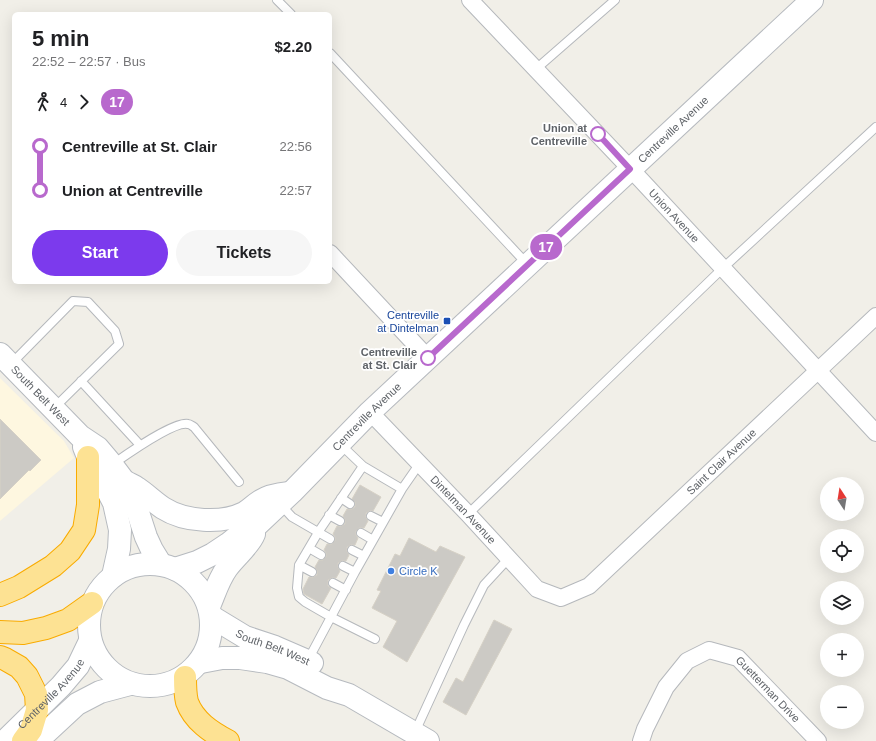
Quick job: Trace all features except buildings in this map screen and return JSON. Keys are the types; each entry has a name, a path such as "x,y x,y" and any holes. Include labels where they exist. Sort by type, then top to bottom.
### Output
{"highway":[{"path":"0,595 19,587 53,566 70,551 84,530 88,505 101,462"},
{"path":"0,632 23,633 46,628 68,620 92,603"},
{"path":"0,657 19,667 27,676 36,694 37,710 31,730 23,741"},
{"path":"185,676 187,701 191,711 202,724 228,741"}],"main road":[{"name":"Centreville Avenue","path":"167,566 197,562 228,544 242,532 257,525 286,498 370,412 812,0"},
{"name":"South Belt West","path":"5,359 53,409 134,500 146,537 152,550 167,566 197,585 211,611 245,637 308,660 334,677 349,695"},
{"name":"South Belt West","path":"101,462 114,503 120,530 120,549 112,576"},
{"path":"101,462 164,509 191,518 207,520 222,519 245,512 261,501 278,495 286,498"},
{"name":"Centreville Avenue","path":"211,611 221,578 238,554 252,540 257,525"},
{"name":"South Belt West","path":"167,566 135,566 112,576 100,589 92,603 89,622 90,641 99,659 112,674 130,684 156,686 185,676 201,662 210,640 211,611"},
{"name":"Centreville Avenue","path":"4,741 61,686 78,666 90,641"},
{"name":"South Belt West","path":"201,662 222,658 240,658 268,662 288,668 327,688 349,695 421,737"},
{"path":"37,741 77,704 100,692 130,684"}],"street":[{"name":"Union Avenue","path":"470,0 723,268 876,433"},
{"path":"332,255 428,358"},
{"name":"Saint Clair Avenue","path":"562,598 589,586 876,316"},
{"name":"Dintelman Avenue","path":"370,412 538,589 562,598"},
{"name":"Guetterman Drive","path":"641,741 645,729 666,687 687,661 709,650 738,658 818,741"}],"lane":[{"path":"277,0 289,12"},
{"path":"536,70 614,0"},
{"path":"332,55 528,265"},
{"path":"468,514 723,268 876,127"},
{"path":"5,359 73,301 88,302 115,330 119,344 53,409"},
{"path":"81,382 140,445"},
{"path":"101,462 140,445 177,426 188,424 194,427 238,482"},
{"path":"340,443 363,466 402,488"},
{"path":"308,660 402,488 420,463"},
{"path":"363,466 329,515 299,565 297,588 300,597 331,618 375,639"},
{"path":"286,498 292,516 330,538"},
{"path":"341,498 350,504"},
{"path":"329,515 340,521"},
{"path":"371,516 383,522"},
{"path":"361,533 374,540"},
{"path":"309,548 321,555"},
{"path":"352,550 364,556"},
{"path":"421,737 464,625 484,585 509,558"},
{"path":"299,565 312,572"},
{"path":"343,566 355,572"},
{"path":"334,583 346,590"}],"shaded area":[{"path":"0,378 64,441 74,458 0,521"}],"bus line":[{"name":"17","path":"428,358 630,169 598,134"}],"place":[{"name":"Union at Centreville","path":"598,134"},
{"name":"Centreville at Dintelman","path":"447,321"},
{"name":"Centreville at St. Clair","path":"428,358"},
{"name":"Circle K","path":"391,571"}]}
